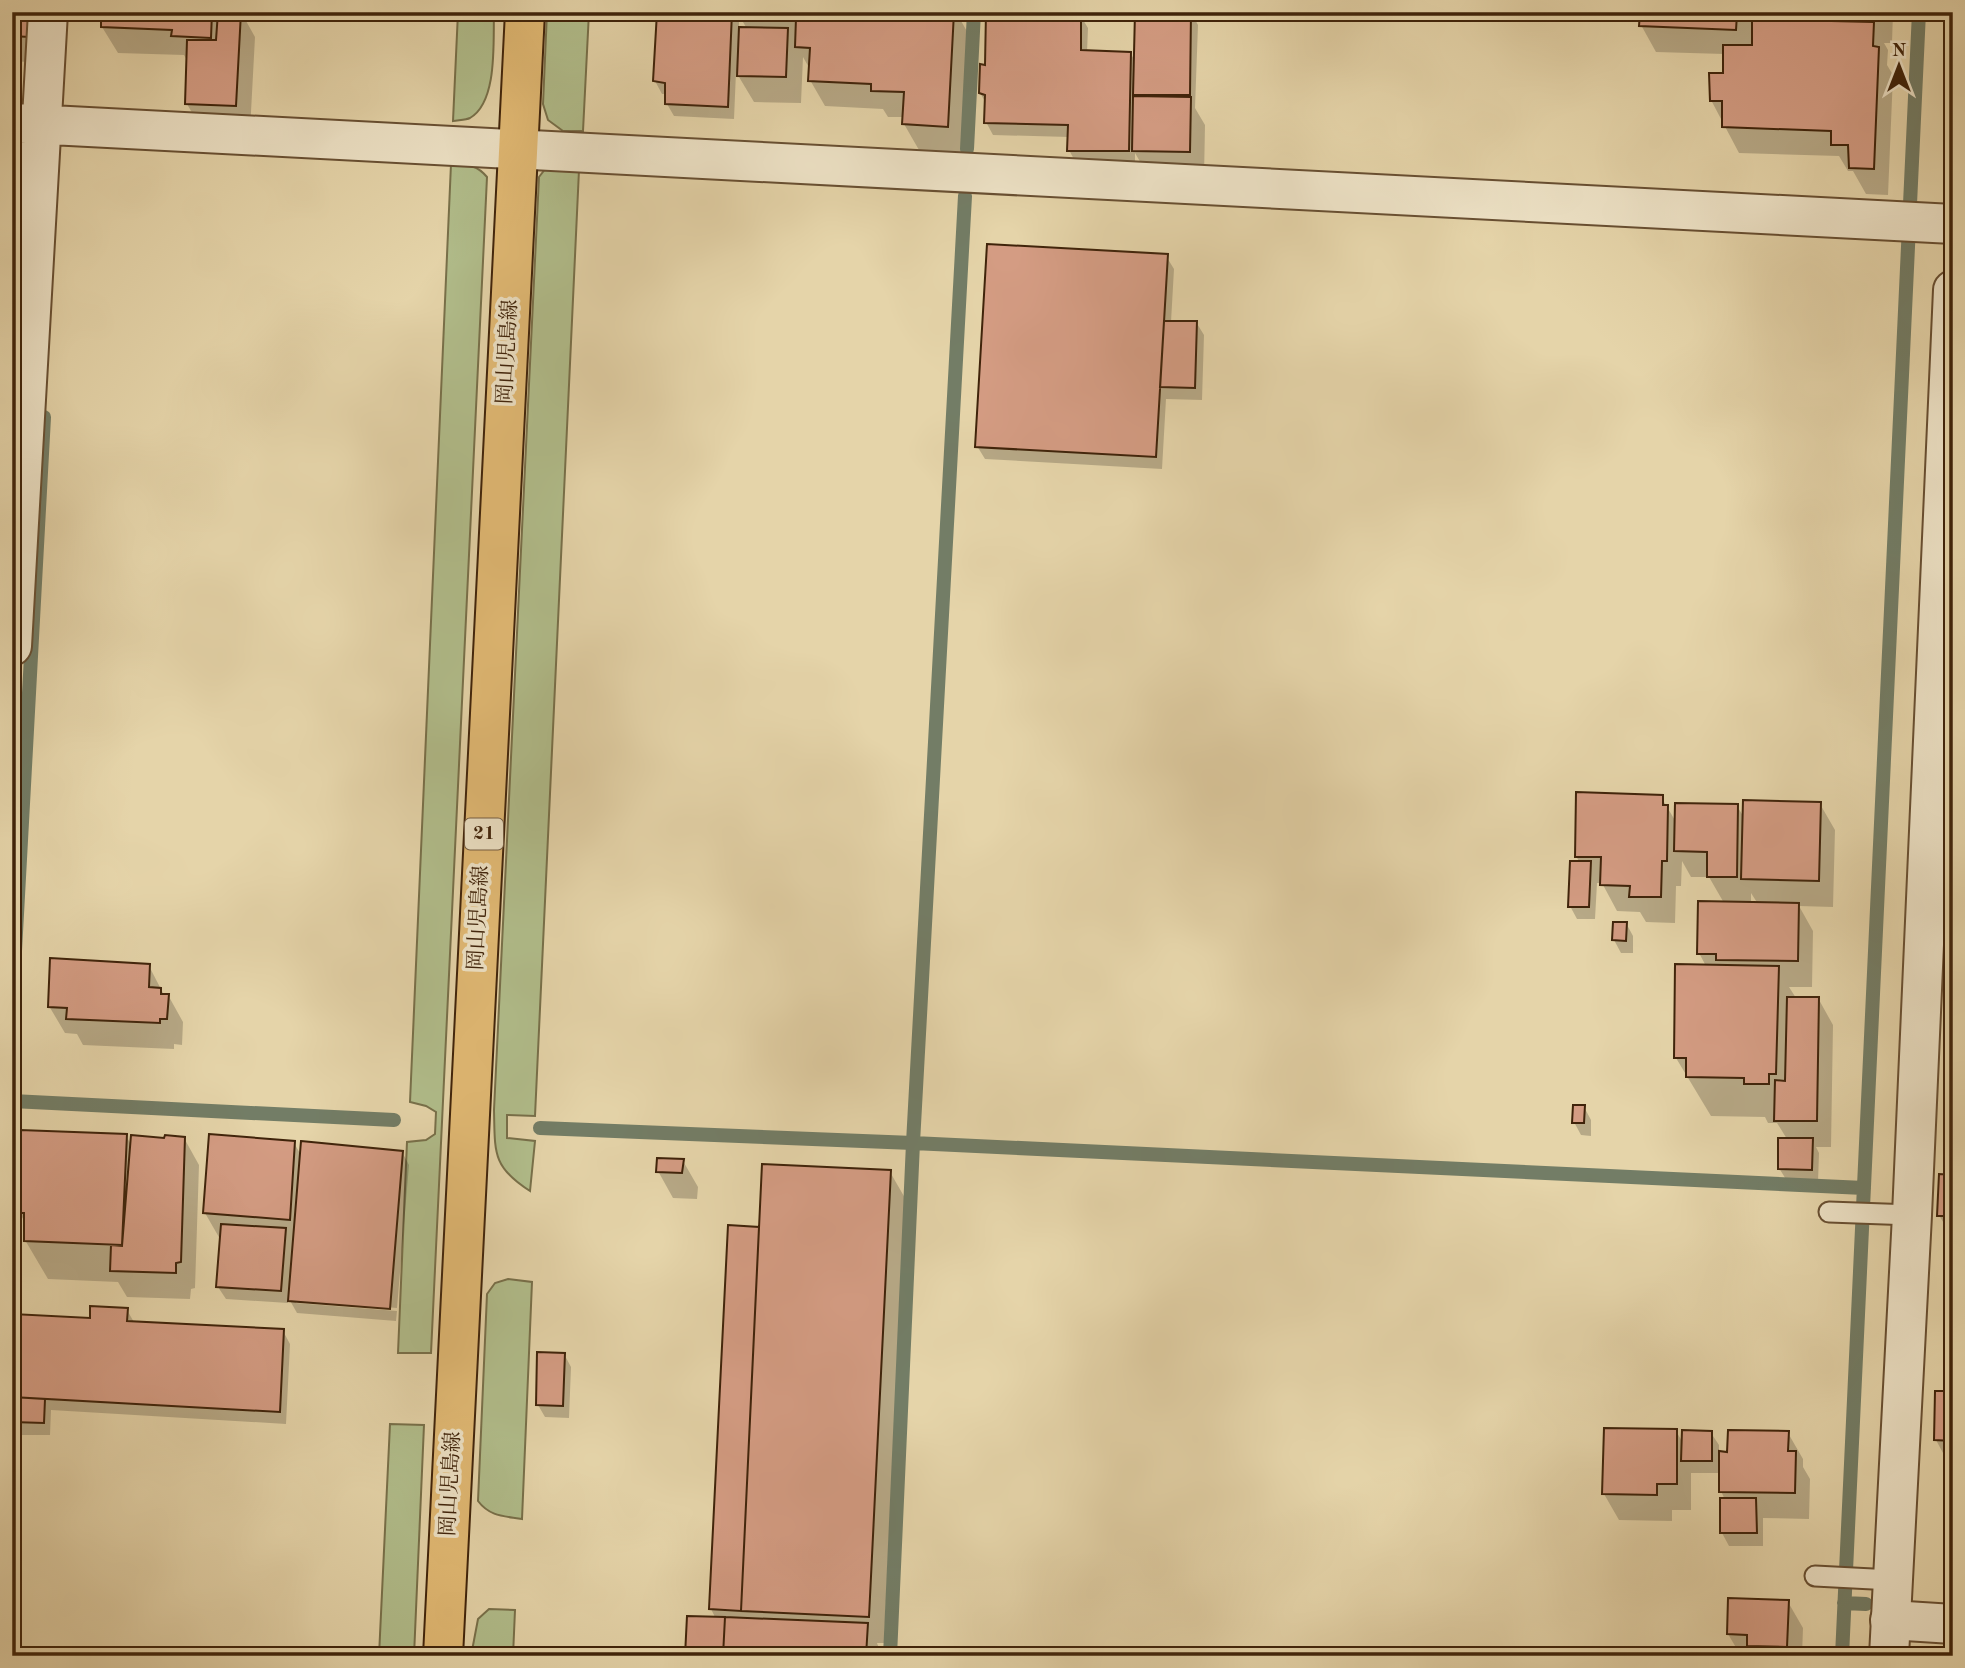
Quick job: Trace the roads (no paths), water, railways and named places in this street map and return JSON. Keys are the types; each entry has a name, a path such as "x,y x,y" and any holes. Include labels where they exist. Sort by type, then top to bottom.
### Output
{"main road":[{"name":"岡山児島線","path":"443,1656 525,12"}],"street":[{"path":"12,646 26,124 48,12"},
{"path":"26,124 1925,222"},
{"path":"1953,290 1944,717 1896,1215 1880,1579 1889,1638 1953,1624"}],"lane":[{"path":"1836,1212 1896,1215"},
{"path":"1821,1577 1880,1579"}],"waterway":[{"path":"967,149 974,12"},
{"path":"1842,1656 1919,12"},
{"path":"890,1656 913,1143 965,196"},
{"path":"12,1006 44,417"},
{"path":"12,1101 394,1120"},
{"path":"540,1128 1864,1188"},
{"path":"1844,1603 1866,1604"}]}
